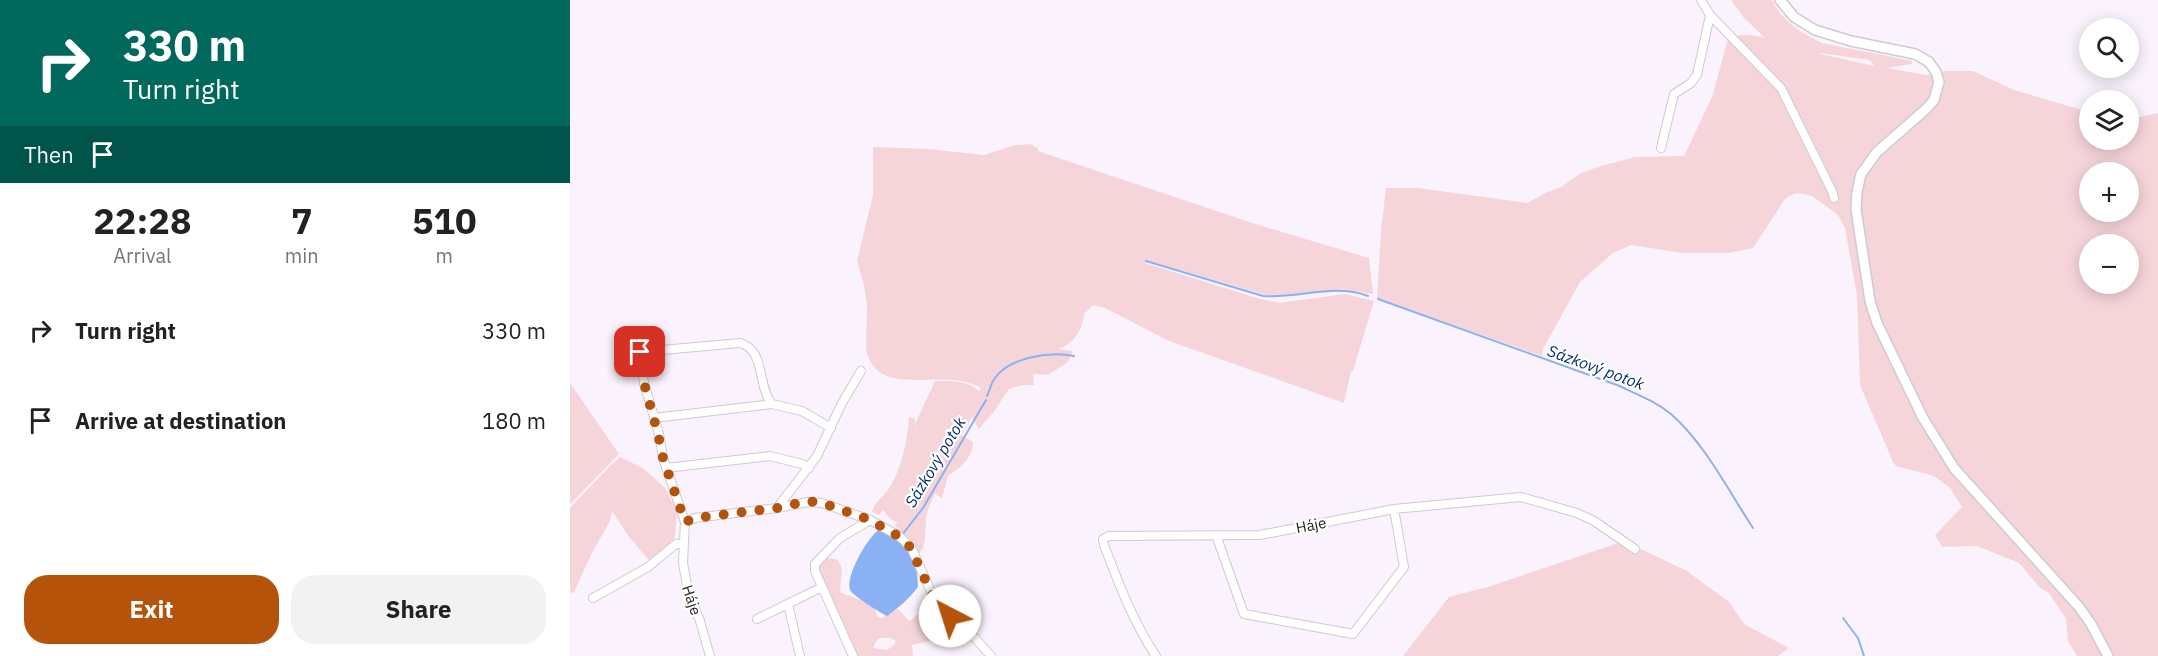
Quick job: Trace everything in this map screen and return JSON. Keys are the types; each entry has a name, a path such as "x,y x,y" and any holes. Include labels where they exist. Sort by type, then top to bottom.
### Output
{"street":[{"path":"1701,0 1710,15 1781,88 1833,190 1834,198"},
{"path":"1780,0 1794,17 1815,30 1851,41 1915,54 1929,62 1936,72 1939,82 1934,99 1926,109 1877,152 1861,174 1856,209 1870,301 1877,323 1923,418 1941,449 1968,485 2079,607 2108,656"},
{"path":"1661,148 1674,94 1691,82 1696,75 1710,15"},
{"path":"638,343 644,383 666,468 685,522 695,518 777,508 808,501 822,503 870,520 898,536 910,547 937,605 975,638 991,656"},
{"path":"640,352 740,343 755,354 767,397 772,404"},
{"path":"777,508 817,456 842,403 861,371"},
{"path":"654,418 772,404 802,411 831,428"},
{"path":"666,468 770,456 809,468"},
{"name":"Háje","path":"1156,656 1129,610 1104,546 1103,539 1109,536 1260,535 1394,509 1521,497 1577,513 1594,521 1635,549"},
{"path":"1216,535 1244,614 1353,634 1404,567 1394,509"},
{"path":"853,656 822,587 815,564 840,538 870,520"},
{"name":"Háje","path":"685,522 683,563 688,592 700,621 710,656"},
{"path":"593,598 648,567 676,544 683,543"},
{"path":"757,619 822,587"},
{"path":"788,604 800,656"}],"shaded area":[{"path":"1731,0 1772,0 1776,8 1793,26 1822,43 1912,61 1912,64 1887,68 1926,75 1945,71 1973,71 2014,90 2079,109 2079,150 2139,150 2139,117 2158,113 2158,656 2077,656 2068,641 2066,619 2049,593 2040,588 2019,563 1977,546 1942,547 1935,535 1962,507 1950,488 1934,476 1896,466 1893,462 1860,385 1857,296 1845,228 1838,215 1812,196 1797,193 1785,199 1753,248 1729,253 1682,253 1631,245 1613,253 1580,282 1543,349 1542,356 1377,298 1386,188 1418,188 1527,203 1561,187 1581,173 1598,167 1635,157 1684,156 1712,97 1728,39 1742,35 1765,38 1744,18","holes":["1820,53 1870,60 1874,66"]},
{"path":"1030,144 1038,148 1038,151 1249,222 1369,258 1373,293 1342,289 1289,296 1266,295 1146,260 1145,263 1278,303 1345,294 1374,301 1353,371 1351,371 1344,403 1169,341 1105,308 1093,305 1084,314 1082,326 1073,340 1058,349 1073,351 1068,362 1048,375 1033,374 1034,385 1022,385 1009,389 979,429 972,417 962,435 973,442 971,453 961,466 948,476 942,498 935,494 928,508 924,542 919,554 899,531 895,524 898,522 891,520 883,510 879,515 872,512 873,508 889,489 899,469 906,444 909,417 915,419 916,429 916,422 935,381 964,383 979,391 981,388 966,382 949,380 898,379 884,375 873,366 866,350 867,304 857,261 873,195 873,147 929,149 984,155 1015,145"},
{"path":"570,383 619,454 570,504"},
{"path":"620,457 643,468 665,488 677,511 675,537 652,564 629,537 612,511 610,521 574,592 570,593 570,508"},
{"path":"1621,542 1687,571 1729,602 1744,624 1789,648 1778,656 1403,656 1449,597 1491,586"},
{"path":"830,558 838,560 842,569 841,593 867,602 875,609 877,617 882,618 897,608 909,621 933,603 961,627 936,639 935,636 930,637 930,641 912,645 913,656 856,656 822,581 818,569 823,560","holes":["880,638 891,638 896,641 887,650 873,648"]}],"water":[{"path":"880,529 897,539 909,551 915,566 918,587 904,603 887,616 856,596 850,590 849,584 859,557"}],"waterway":[{"name":"Sázkový potok","path":"1146,261 1263,296 1329,291 1355,292 1368,296"},
{"name":"Sázkový potok","path":"1378,299 1617,385 1658,405 1671,414 1695,439 1753,528"},
{"name":"Sázkový potok","path":"987,396 992,382 1010,365 1043,355 1074,356"},
{"name":"Sázkový potok","path":"902,535 923,508 986,400"},
{"name":"Sázkový potok","path":"1843,618 1858,638 1864,656"}],"route":[{"path":"640,352 644,383 663,458 685,522 695,518 777,508 808,501 835,507 870,520 898,536 910,547 937,605 950,616"}]}
